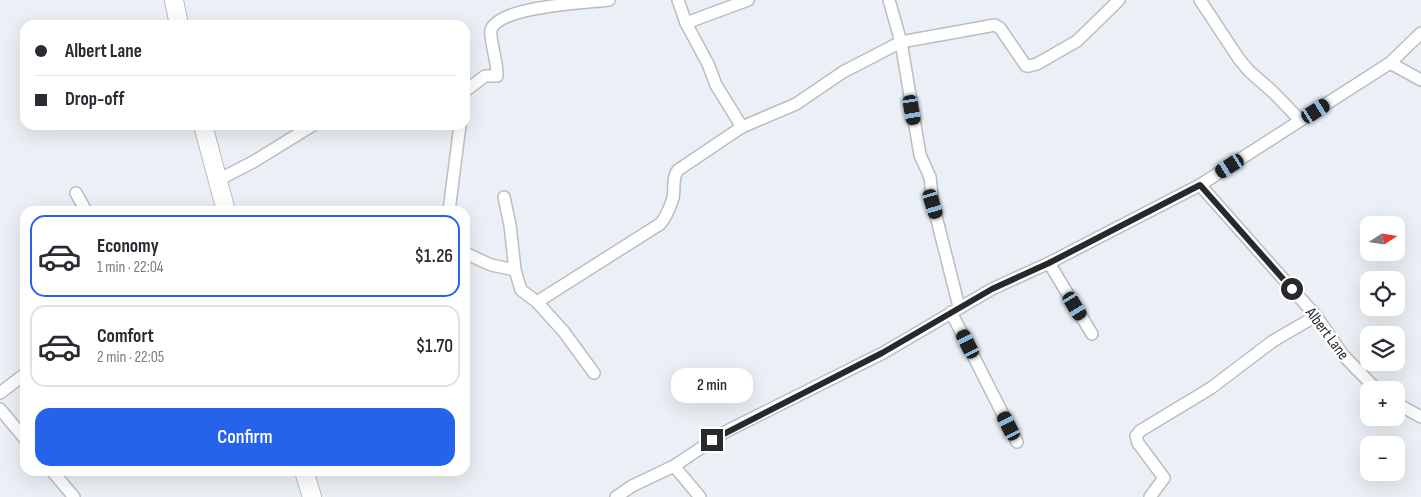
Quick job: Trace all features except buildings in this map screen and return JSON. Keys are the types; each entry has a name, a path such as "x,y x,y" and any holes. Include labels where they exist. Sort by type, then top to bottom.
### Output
{"main road":[{"path":"174,0 179,20"},
{"path":"204,130 225,206"},
{"path":"306,476 312,497"}],"street":[{"path":"470,87 485,76 497,76 498,69 492,29 495,24 508,15 531,9 609,0"},
{"path":"678,0 686,23 708,64 716,85 742,127"},
{"path":"686,23 748,0"},
{"path":"889,0 900,42 920,155 930,177 933,204 955,310 1017,442"},
{"path":"537,302 660,224 664,220 673,198 676,173 742,127 796,104 843,72 900,42 995,25 1000,28 1026,66 1029,66 1037,64 1077,41 1120,0"},
{"path":"1206,2 1239,59 1300,120"},
{"path":"616,497 632,486 674,466 725,432 882,353 992,289 1049,263 1200,185 1390,63 1421,33"},
{"path":"1390,63 1421,80"},
{"path":"218,180 253,162 305,130"},
{"path":"450,206 459,130"},
{"name":"Albert Lane","path":"1200,185 1316,316 1343,355 1368,381"},
{"path":"76,193 83,206"},
{"path":"504,197 510,225 515,270 521,290 537,302 569,338 594,372"},
{"path":"470,255 491,265 515,270"},
{"path":"1049,263 1092,334"},
{"path":"1150,497 1164,478 1138,443 1136,436 1140,431 1211,388 1272,341 1316,316"},
{"path":"0,394 20,378"},
{"path":"1405,408 1421,417"},
{"path":"0,409 20,433"},
{"path":"674,466 700,497"},
{"path":"56,476 74,497"}],"route":[{"path":"712,440 882,353 992,289 1049,263 1200,185 1292,289"}]}
